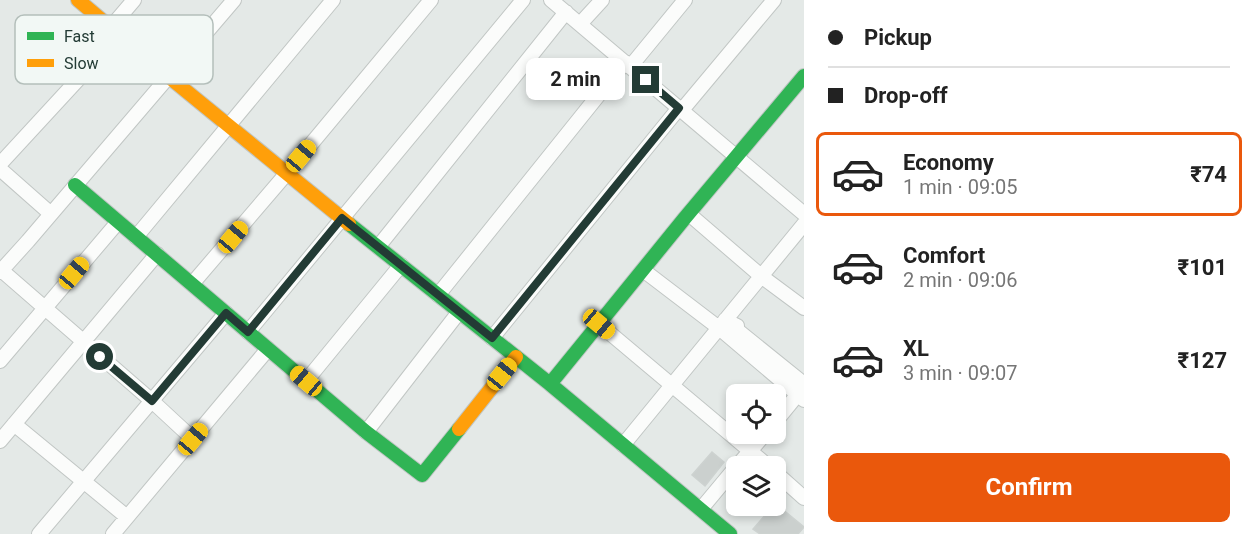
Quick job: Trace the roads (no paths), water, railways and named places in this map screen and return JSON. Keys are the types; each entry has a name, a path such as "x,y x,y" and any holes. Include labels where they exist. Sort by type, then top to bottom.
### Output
{"street":[{"path":"78,0 96,15"},
{"path":"125,15 134,0"},
{"path":"213,25 234,0"},
{"path":"136,237 333,0"},
{"path":"192,284 431,0"},
{"path":"248,332 523,0"},
{"path":"551,0 804,214"},
{"path":"580,24 602,0"},
{"path":"438,295 628,64 685,0"},
{"path":"492,338 680,109 774,0"},
{"path":"378,247 566,12"},
{"path":"550,384 804,76"},
{"path":"0,164 69,84"},
{"path":"162,84 0,270 193,439"},
{"path":"178,84 550,384 730,534"},
{"path":"0,169 51,214"},
{"path":"75,186 366,432 422,475 516,357"},
{"path":"689,214 761,276 804,308"},
{"path":"0,361 118,222"},
{"path":"623,445 804,224"},
{"path":"0,441 157,254"},
{"path":"306,381 401,265"},
{"path":"643,270 722,324 802,391 786,409"},
{"path":"366,432 459,312"},
{"path":"39,534 226,313"},
{"path":"599,324 756,456"},
{"path":"113,534 268,349"},
{"path":"14,424 127,517"},
{"path":"746,456 756,444"},
{"path":"701,509 726,480"},
{"path":"786,482 804,498"}]}
